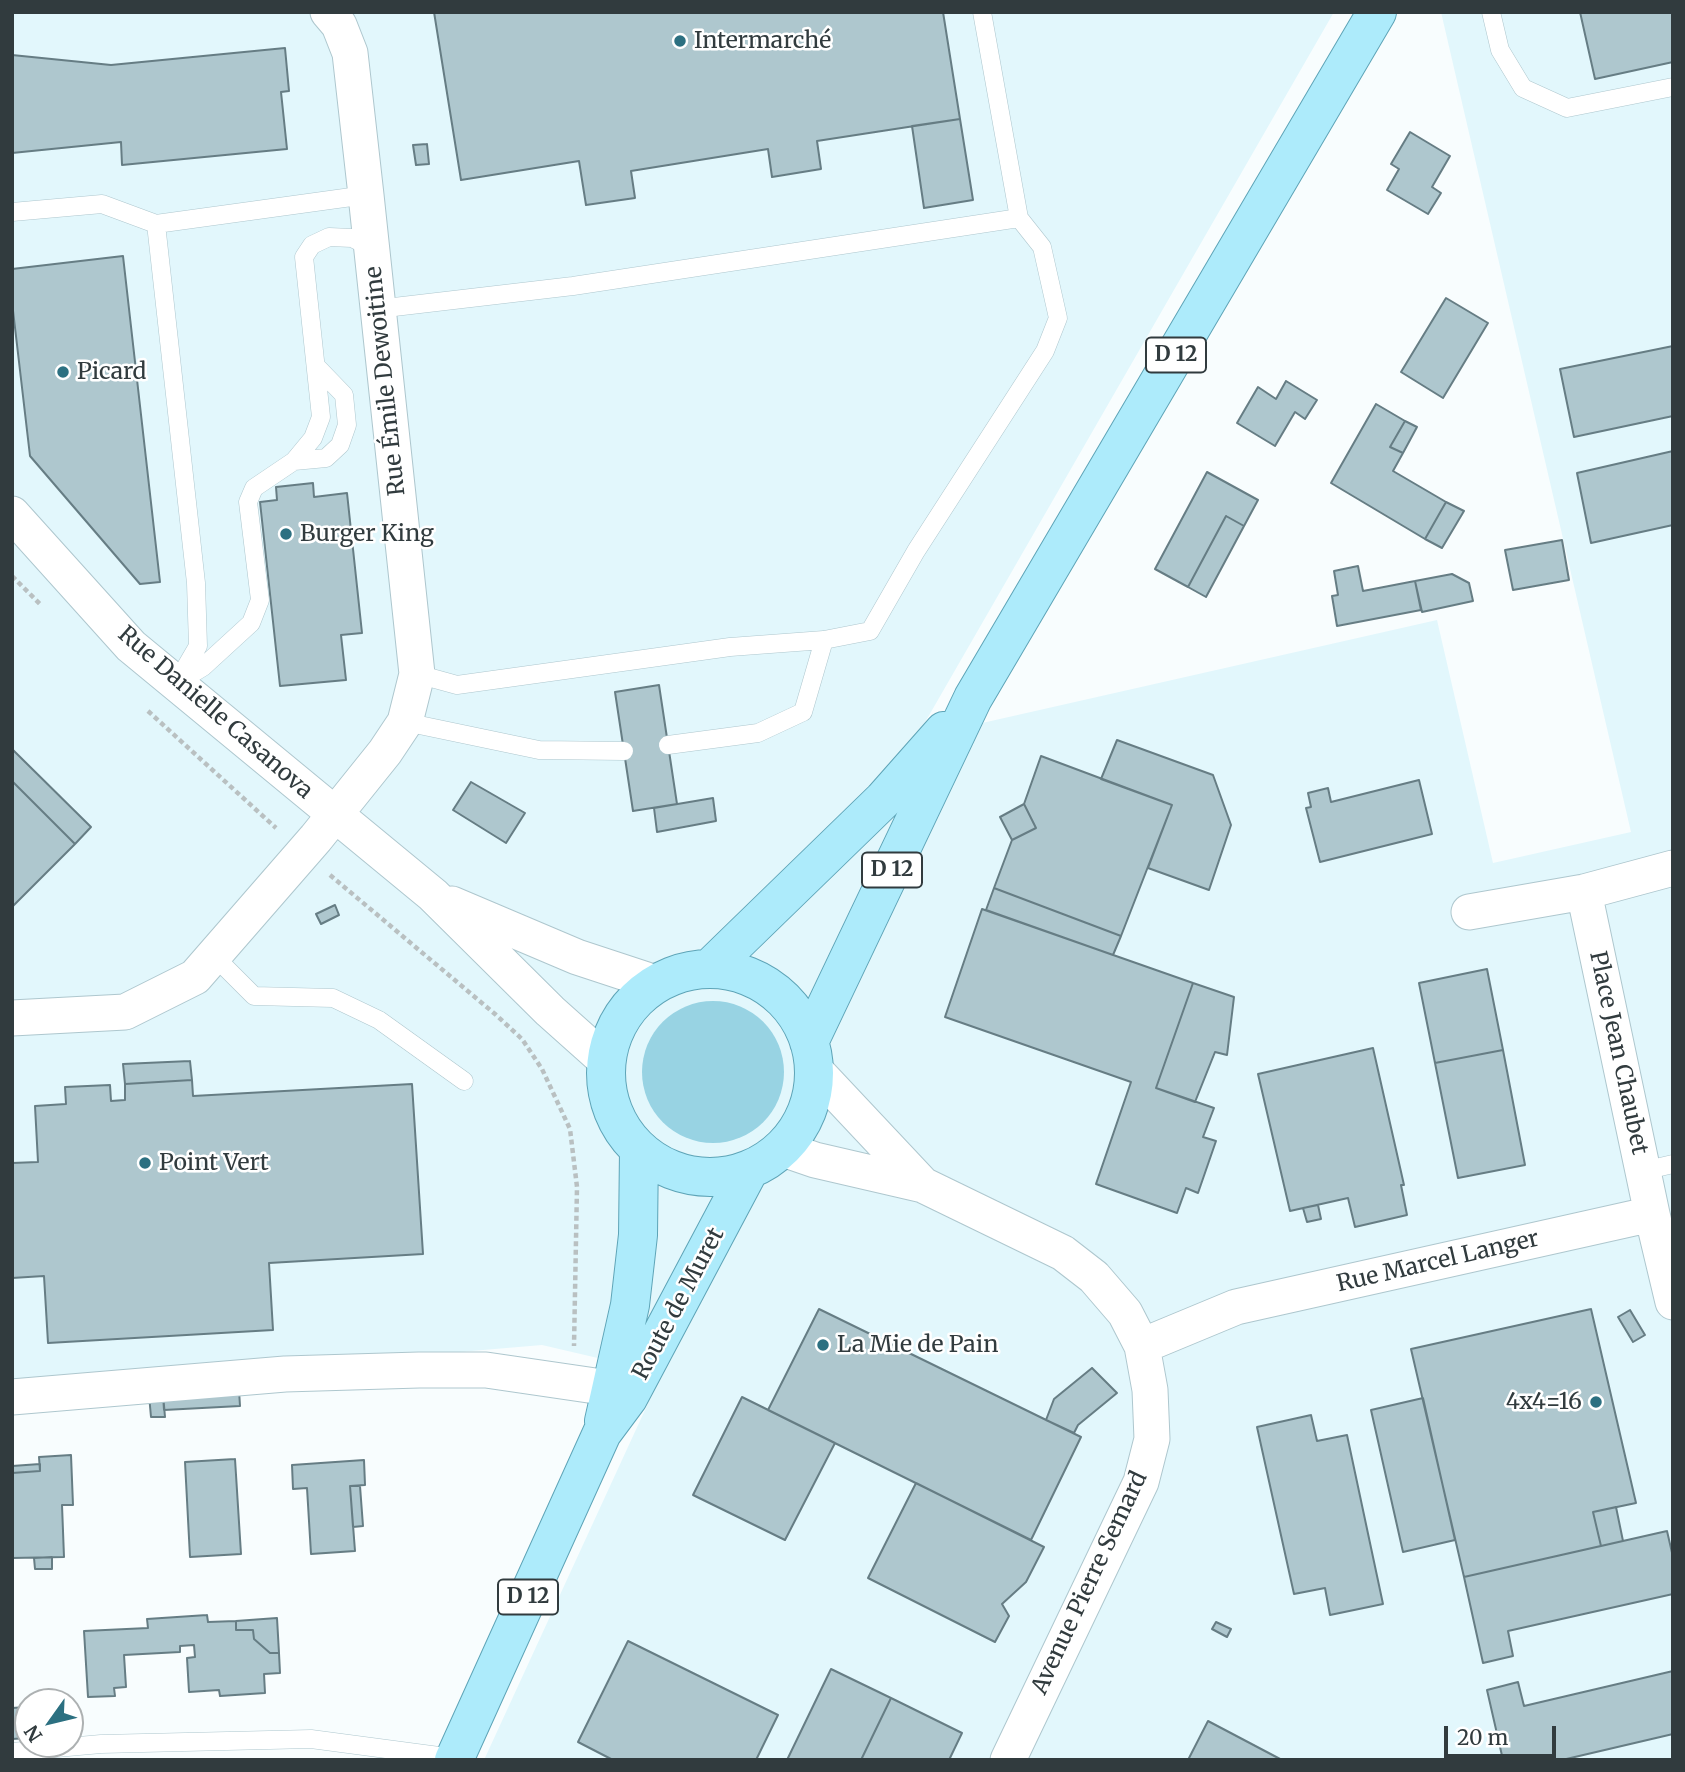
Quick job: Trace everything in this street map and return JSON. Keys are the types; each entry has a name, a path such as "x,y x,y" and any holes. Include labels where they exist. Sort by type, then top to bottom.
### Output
{"main road":[{"name":"D 12","path":"812,1056 973,698 1377,12"},
{"name":"D 12","path":"709,968 883,800 973,698"},
{"path":"709,968 741,973 771,989 795,1012 812,1056 811,1098 800,1126 783,1149 749,1170 727,1176 703,1177 680,1173 659,1164 639,1150 619,1124 607,1093 606,1060 615,1030 632,1003 656,983 681,973 709,968"},
{"name":"Route de Muret","path":"603,1433 592,1385 629,1305 638,1235 639,1150"},
{"name":"Route de Muret","path":"454,1759 603,1433 635,1388 749,1170"}],"street":[{"name":"Rue Émile Dewoitine","path":"12,1018 125,1012 195,976 303,853 385,752 405,722 417,674 372,248 350,53 340,25 328,12"},
{"name":"Rue Danielle Casanova","path":"12,514 131,646 433,895 550,1011 606,1060"},
{"path":"1469,912 1584,892 1673,868"},
{"name":"Place Jean Chaubet","path":"1584,892 1658,1168 1652,1214"},
{"name":"Rue Danielle Casanova","path":"433,895 577,957 656,983"},
{"name":"Avenue Pierre Semard","path":"812,1056 923,1185"},
{"name":"Avenue Pierre Semard","path":"783,1149 815,1160 923,1185 1063,1253 1094,1277 1125,1313 1142,1346 1150,1390 1152,1438 1141,1482 1008,1760"},
{"path":"1652,1214 1673,1302"},
{"name":"Rue Marcel Langer","path":"1142,1346 1237,1307 1652,1214"},
{"path":"12,1397 285,1374 393,1371 486,1370 592,1385"}],"lane":[{"path":"417,674 457,685 730,647 824,640 870,631 916,551 1045,351 1058,318 1042,247 1020,218 982,12"},
{"path":"1491,12 1500,50 1523,88 1567,108 1673,87"},
{"path":"12,212 102,204 156,224 366,195"},
{"path":"377,309 586,284 1020,218"},
{"path":"156,224 196,583 198,646 177,683"},
{"path":"177,683 203,667 251,623 260,600 248,502 254,488 294,461 313,438 321,417 304,257 312,245 329,237 352,238 372,248"},
{"path":"294,461 326,458 340,445 347,425 344,395 316,366"},
{"path":"668,745 758,733 803,712 824,640"},
{"path":"405,722 539,750 624,751"},
{"path":"214,955 254,996 333,998 379,1020 464,1081"},
{"path":"12,1752 101,1744 311,1739 454,1759"}],"path":[{"path":"12,576 48,613"},
{"path":"141,706 303,853 495,1014 522,1039 542,1069 570,1129 592,1385"}],"shaded area":[{"path":"12,12 1334,12 916,738 1437,620 1493,863 1631,832 1441,12 1673,12 1673,1760 484,1760 662,1373 542,1345 12,1390"},
{"path":"713,1001 740,1006 764,1021 779,1045 784,1072 779,1099 764,1123 740,1138 713,1143 686,1138 662,1123 647,1099 642,1072 647,1045 662,1021 686,1006"}],"building":[{"path":"434,12 943,12 960,119 817,141 821,169 772,177 768,149 631,171 635,198 586,205 579,161 461,180"},
{"path":"1580,12 1673,12 1673,62 1595,79"},
{"path":"285,48 289,91 281,92 287,149 122,165 121,142 12,153 12,55 111,65"},
{"path":"960,119 973,200 924,208 912,126"},
{"path":"1410,132 1450,156 1432,187 1441,193 1428,214 1387,190 1399,169 1391,164"},
{"path":"427,144 429,164 416,165 413,145"},
{"path":"123,256 160,582 140,584 30,456 12,302 12,269"},
{"path":"1446,298 1488,323 1443,398 1401,372"},
{"path":"1673,346 1673,416 1574,437 1560,369"},
{"path":"1286,381 1317,400 1305,419 1295,412 1275,446 1237,423 1258,387 1276,399"},
{"path":"1376,404 1405,421 1390,447 1403,453 1393,471 1446,502 1425,539 1331,483"},
{"path":"1405,421 1417,427 1403,453 1390,447"},
{"path":"1673,451 1673,525 1591,543 1577,473"},
{"path":"1207,472 1258,500 1244,526 1226,516 1188,587 1155,569"},
{"path":"313,483 314,497 347,493 362,633 341,635 346,680 280,686 260,502 277,500 276,487"},
{"path":"1446,502 1464,511 1442,548 1425,539"},
{"path":"1226,516 1244,526 1206,597 1188,587"},
{"path":"1562,540 1569,580 1513,590 1505,550"},
{"path":"1358,566 1363,591 1415,581 1421,610 1337,626 1332,596 1338,595 1334,571"},
{"path":"1452,574 1469,583 1473,601 1422,612 1415,581"},
{"path":"659,685 677,804 633,811 615,692"},
{"path":"1117,740 1213,775 1231,825 1209,890 1148,868 1172,805 1101,779"},
{"path":"12,749 91,827 75,844 12,781"},
{"path":"1041,756 1172,805 1121,936 994,888 1012,840 1036,828 1024,804"},
{"path":"1419,780 1432,834 1320,862 1306,808 1311,807 1308,793 1328,788 1331,802"},
{"path":"12,781 75,844 12,907"},
{"path":"471,782 525,813 506,843 453,810"},
{"path":"713,798 716,821 657,832 654,808"},
{"path":"1024,804 1036,828 1012,840 1000,817"},
{"path":"994,888 1121,936 1113,955 986,910"},
{"path":"335,905 339,915 321,924 316,914"},
{"path":"982,909 1193,983 1156,1088 1214,1108 1203,1137 1216,1141 1198,1193 1186,1188 1177,1213 1096,1184 1131,1082 945,1017"},
{"path":"1487,969 1503,1050 1435,1063 1419,983"},
{"path":"1193,983 1234,997 1227,1055 1215,1052 1195,1102 1156,1088"},
{"path":"1373,1048 1404,1185 1401,1185 1407,1215 1355,1227 1348,1198 1290,1211 1258,1074"},
{"path":"1503,1050 1525,1165 1458,1178 1435,1063"},
{"path":"190,1061 192,1080 125,1084 123,1064"},
{"path":"192,1080 193,1096 412,1084 423,1254 269,1263 273,1330 48,1343 44,1276 12,1278 12,1163 38,1162 35,1106 66,1104 65,1087 110,1085 111,1101 125,1100 125,1084"},
{"path":"1318,1205 1321,1219 1307,1222 1303,1208"},
{"path":"819,1309 1081,1437 1031,1540 768,1410"},
{"path":"1591,1309 1636,1503 1593,1512 1601,1546 1464,1577 1411,1349"},
{"path":"1630,1310 1645,1335 1633,1342 1618,1317"},
{"path":"1092,1368 1117,1393 1078,1425 1074,1433 1046,1420 1054,1399"},
{"path":"239,1390 240,1406 164,1410 163,1394"},
{"path":"163,1394 165,1417 151,1417 149,1395"},
{"path":"742,1397 835,1443 785,1540 693,1495"},
{"path":"1423,1398 1455,1540 1403,1552 1371,1410"},
{"path":"1311,1415 1317,1441 1347,1435 1383,1604 1330,1615 1325,1588 1294,1594 1257,1427"},
{"path":"71,1455 73,1505 62,1505 64,1557 12,1558 12,1473 40,1471 39,1457"},
{"path":"235,1459 241,1554 190,1557 185,1462"},
{"path":"364,1460 365,1485 350,1486 355,1551 311,1554 307,1488 293,1489 292,1465"},
{"path":"40,1464 40,1471 12,1473 12,1466"},
{"path":"916,1483 1044,1547 1026,1582 1002,1604 1009,1616 995,1642 868,1578"},
{"path":"350,1486 360,1486 363,1526 353,1527"},
{"path":"1616,1507 1623,1541 1601,1546 1593,1512"},
{"path":"1667,1531 1673,1557 1673,1594 1508,1631 1513,1656 1483,1663 1464,1577"},
{"path":"52,1557 52,1569 35,1569 34,1558"},
{"path":"207,1615 208,1622 236,1621 236,1630 253,1630 254,1639 270,1653 279,1653 280,1673 264,1674 265,1693 220,1696 219,1690 189,1692 187,1658 195,1657 194,1645 180,1646 180,1652 124,1655 126,1687 114,1688 115,1696 88,1697 84,1631 148,1628 147,1619"},
{"path":"277,1618 279,1653 270,1653 254,1639 253,1630 236,1630 236,1621"},
{"path":"1216,1622 1231,1629 1227,1637 1212,1629"},
{"path":"628,1641 778,1715 756,1760 613,1760 578,1742"},
{"path":"831,1669 891,1698 861,1760 787,1760"},
{"path":"1673,1671 1673,1734 1562,1760 1503,1760 1487,1690 1518,1682 1524,1706"},
{"path":"891,1698 962,1733 949,1760 861,1760"},
{"path":"12,1708 14,1708 12,1739"},
{"path":"1208,1721 1282,1760 1188,1760"}],"place":[{"name":"Intermarché","path":"680,41"},
{"name":"Picard","path":"63,372"},
{"name":"Burger King","path":"286,534"},
{"name":"Point Vert","path":"145,1163"},
{"name":"La Mie de Pain","path":"823,1345"},
{"name":"4x4=16","path":"1596,1402"}]}
